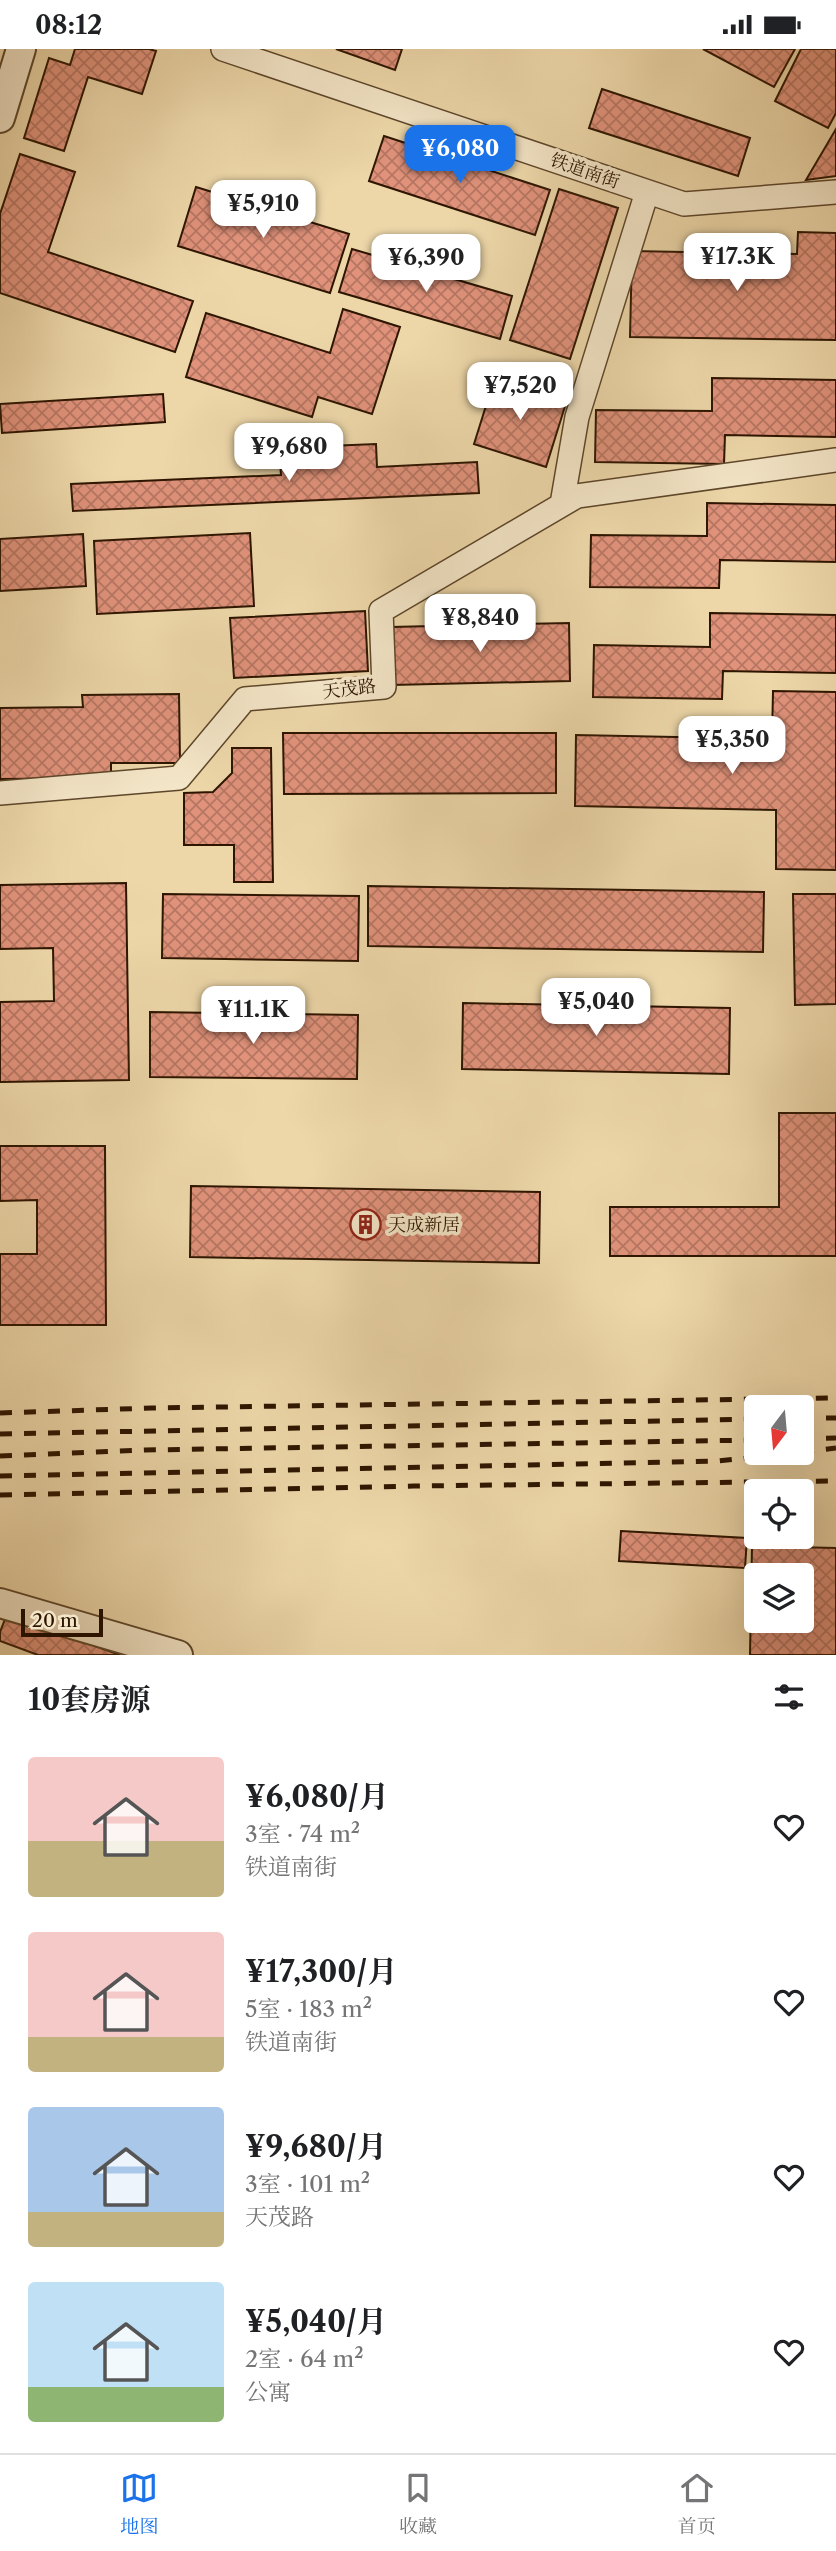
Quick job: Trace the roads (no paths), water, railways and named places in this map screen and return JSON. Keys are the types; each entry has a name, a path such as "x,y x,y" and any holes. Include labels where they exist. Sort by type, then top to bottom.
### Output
{"street":[{"path":"0,118 21,49"},
{"name":"铁道南街","path":"223,49 684,204 836,192"},
{"path":"562,504 578,418 647,192"},
{"name":"天茂路","path":"0,793 179,778 245,699 384,687 381,611 577,496 836,460"},
{"path":"0,1603 178,1655"}],"railway":[{"path":"0,1413 152,1408 836,1398"},
{"path":"814,1418 836,1418"},
{"path":"0,1434 744,1419"},
{"path":"814,1439 836,1438"},
{"path":"0,1456 145,1450 744,1440"},
{"path":"814,1451 836,1448"},
{"path":"0,1476 744,1458"},
{"path":"0,1495 836,1481"}],"place":[{"name":"天成新居","path":"365,1225"}]}
